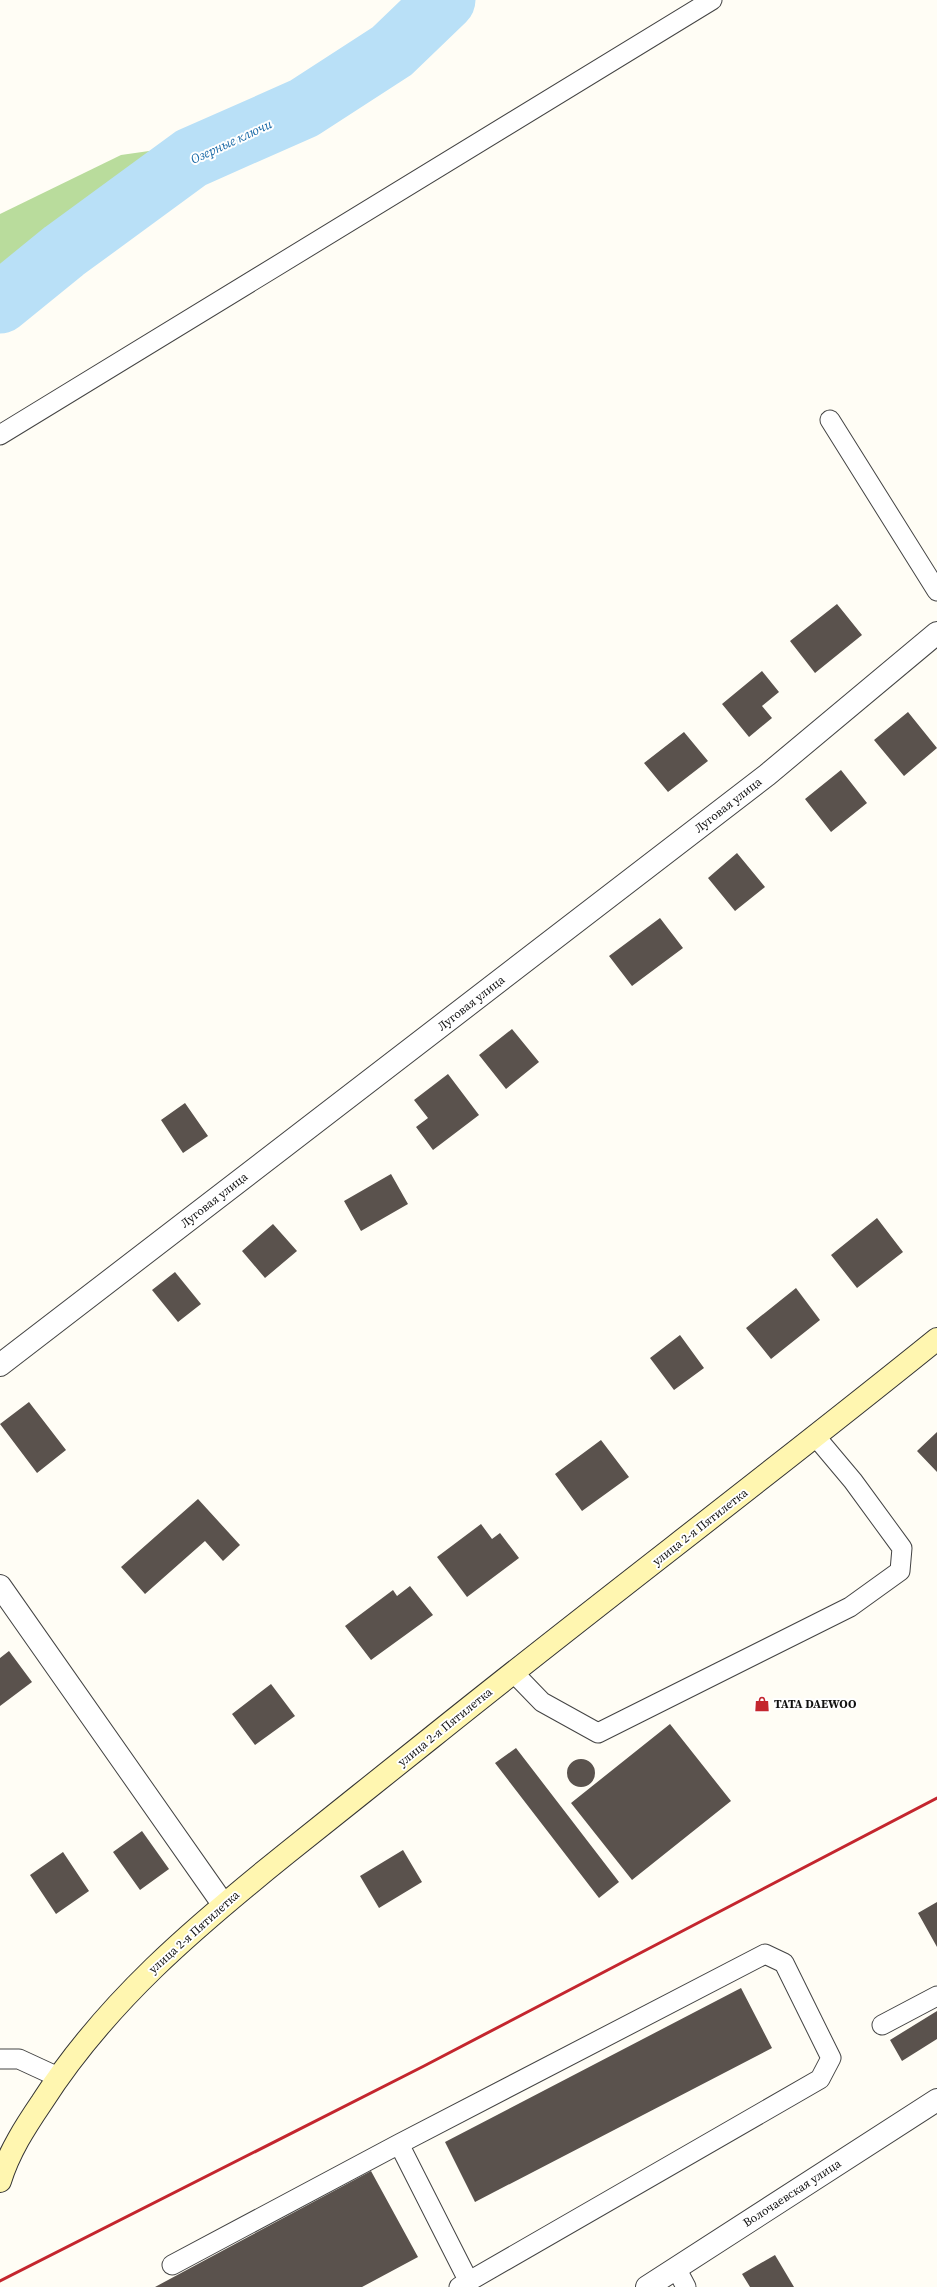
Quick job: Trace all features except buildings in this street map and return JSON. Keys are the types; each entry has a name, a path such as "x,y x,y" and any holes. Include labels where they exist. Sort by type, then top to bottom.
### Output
{"main road":[{"name":"улица 2-я Пятилетка","path":"2,2170 22,2132 58,2077 130,1990 223,1904 513,1672 816,1437 937,1338"}],"street":[{"name":"Луговая улица","path":"0,1365 767,775 937,633"},
{"path":"2,1595 223,1904"},
{"name":"Волочаевская улица","path":"647,2287 937,2100"}],"lane":[{"path":"0,435 712,0"},
{"path":"830,420 937,591"},
{"path":"513,1672 542,1702 598,1733 850,1607 900,1571 902,1548 852,1481 816,1437"},
{"path":"172,2265 400,2144 765,1954 784,1963 831,2058 820,2079 464,2284 400,2144"},
{"path":"882,2025 937,1996"},
{"path":"0,2059 19,2059 58,2077"},
{"path":"676,2268 686,2287"}],"green space":[{"path":"170,148 187,168 180,192 0,326 0,214 121,155"}],"waterway":[{"name":"Озерные ключи","path":"0,303 64,251 191,158 304,108 392,51 445,0"}],"railway":[{"path":"0,2281 424,2066 937,1798"}],"place":[{"name":"TATA DAEWOO","path":"762,1704"}]}
